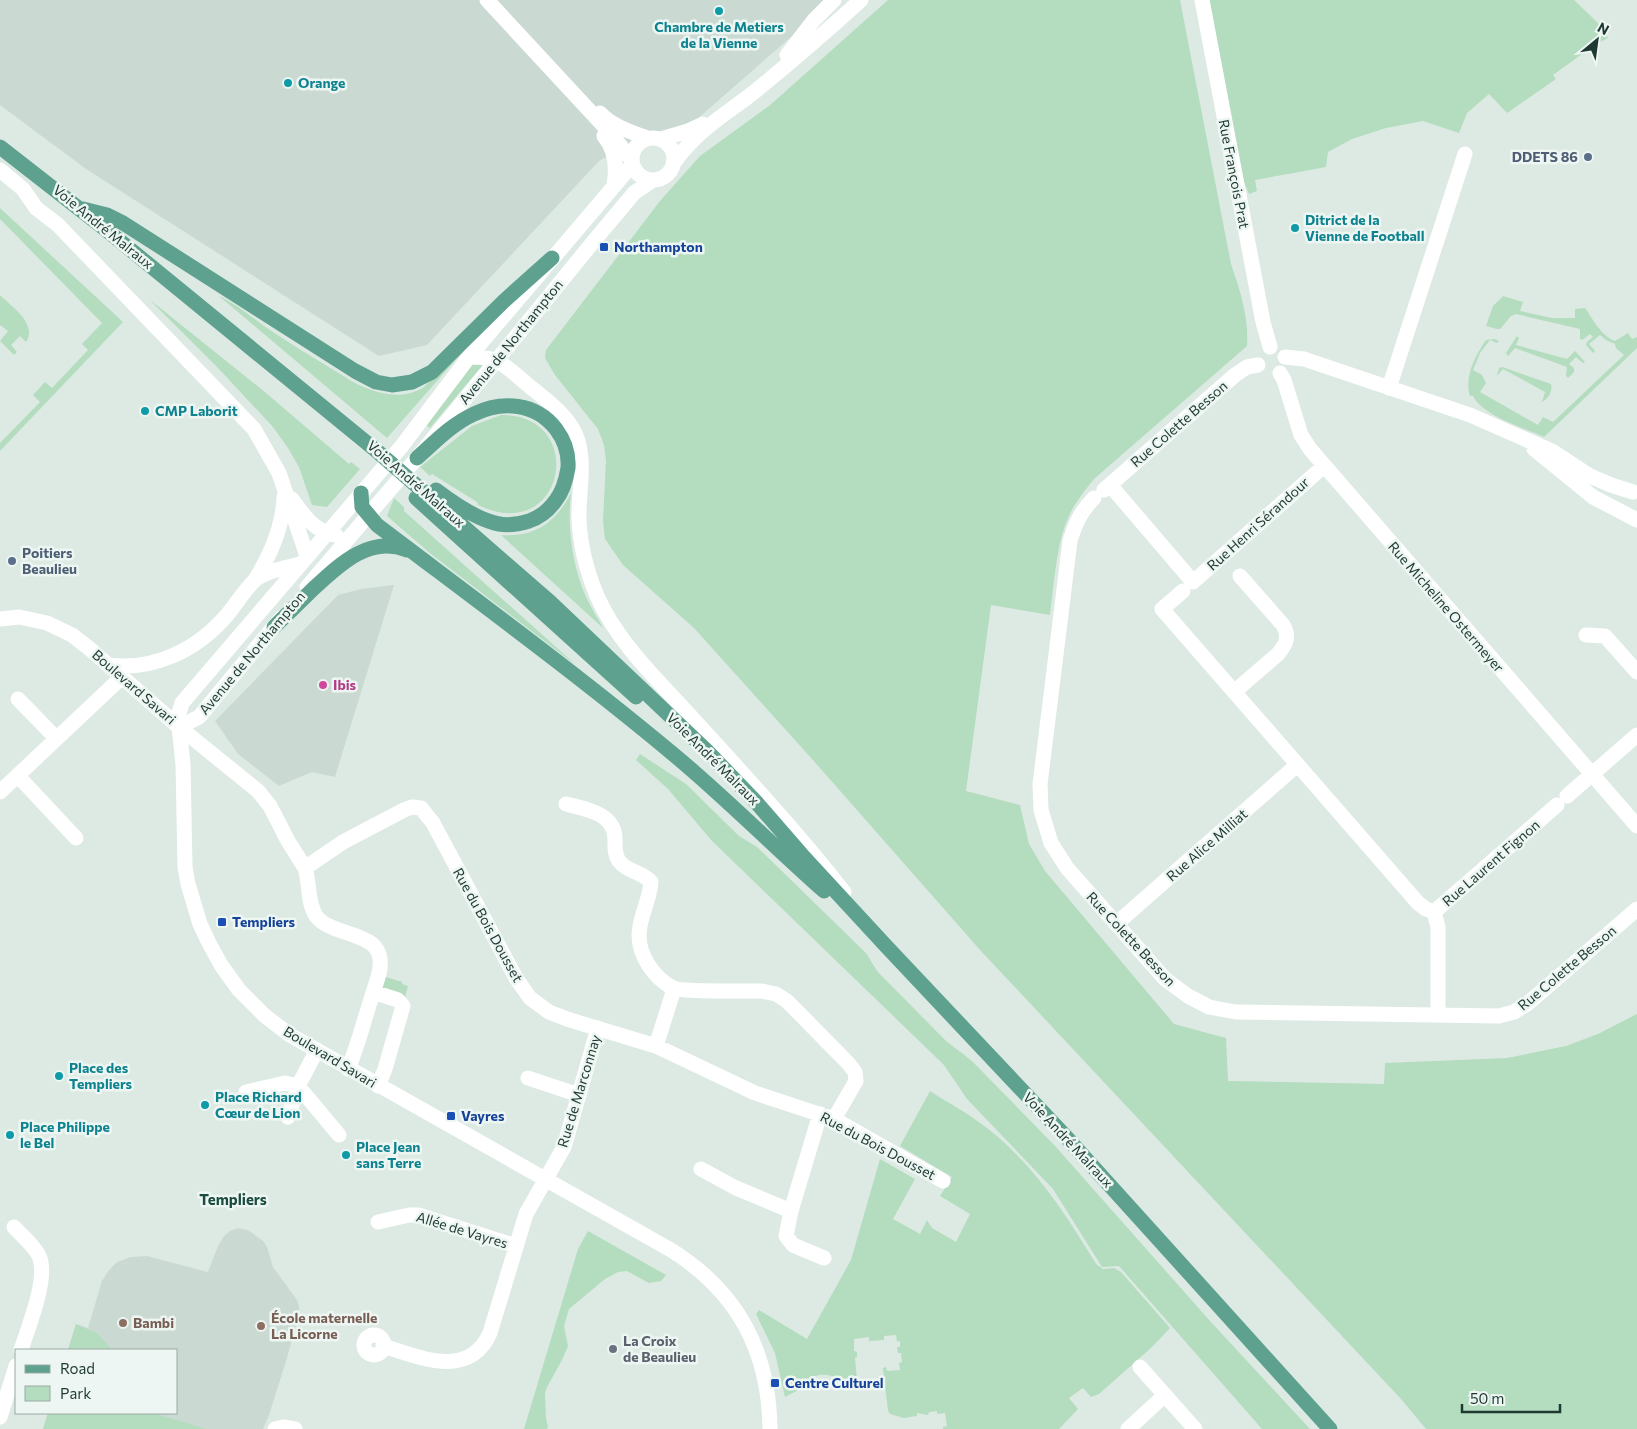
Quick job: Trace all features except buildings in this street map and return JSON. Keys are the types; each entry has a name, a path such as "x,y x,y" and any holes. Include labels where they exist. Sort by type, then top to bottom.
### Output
{"main road":[{"name":"Voie André Malraux","path":"0,147 79,208 364,446 406,476 684,740 802,854 1067,1138 1330,1429"},
{"name":"Voie André Malraux","path":"0,160 419,488"},
{"path":"79,208 107,215 123,223 355,371 376,382 392,384 412,382 432,372 504,301 552,258"},
{"path":"417,458 458,422 485,409 500,406 524,407 538,412 550,421 563,438 568,462 567,477 558,498 546,512 535,519 518,524 498,524 486,520 450,500 419,488"},
{"path":"361,492 362,507 368,516 672,753 886,946"},
{"path":"274,627 346,559 361,551 391,546 413,552"}],"street":[{"path":"487,0 613,136 640,177 653,180 667,175 690,141 805,50 860,0"},
{"path":"766,82 814,20 834,0"},
{"path":"805,50 820,26 846,0"},
{"name":"Rue François Prat","path":"1202,0 1259,303 1270,347"},
{"path":"540,57 584,96 604,118 626,130 667,143 672,149 674,164"},
{"path":"540,57 574,104 610,144 616,167 614,185"},
{"path":"631,162 637,144 654,138 688,131 718,118"},
{"path":"1389,388 1465,154"},
{"name":"Avenue de Northampton","path":"631,162 614,185 469,357 401,447 182,703 179,713 179,727 199,717 417,458 624,204 634,193 653,180"},
{"path":"0,170 23,188 36,208 58,226 254,429 285,487 303,560 254,580"},
{"path":"1270,347 1281,351 1285,357 1285,366 1276,375 1267,374 1258,365 1261,352 1270,347"},
{"path":"469,357 496,359 558,411 574,432 580,455 579,520 582,548 598,598 616,628 634,654 809,848 886,946"},
{"path":"1285,357 1304,359 1470,415 1552,451 1590,476 1611,485 1635,491"},
{"name":"Rue Colette Besson","path":"1258,365 1248,367 1235,376 1103,491 1085,508 1075,523 1070,541 1040,784 1041,810 1051,843 1066,868 1165,979 1188,996 1208,1006 1236,1012 1499,1016 1514,1012 1527,1004 1637,908"},
{"name":"Rue Micheline Ostermeyer","path":"1280,373 1305,442 1637,826"},
{"path":"1518,436 1592,497 1637,520"},
{"name":"Rue Henri Sérandour","path":"1234,692 1162,609 1324,466"},
{"path":"285,487 302,514 311,523 326,534 350,538"},
{"path":"108,665 124,667 149,664 166,659 200,642 214,629 254,580 269,556 280,525 285,487"},
{"path":"1103,491 1188,587"},
{"path":"1614,509 1635,491"},
{"path":"1222,556 1283,626 1287,638 1284,647 1278,654 1234,692 1418,903 1434,912"},
{"name":"Boulevard Savari","path":"0,619 18,617 47,622 59,627 72,635 179,727 183,764 185,867 188,884 200,924 221,965 250,1002 278,1026 348,1069 677,1254 697,1268 723,1293 745,1324 760,1359 766,1387 770,1429"},
{"path":"1586,635 1605,636 1637,672"},
{"path":"0,792 122,677"},
{"path":"18,699 56,738"},
{"path":"179,727 262,796 305,868 312,905 319,920 326,925 349,932 366,940 377,950 380,963 373,992 348,1069"},
{"name":"Rue Laurent Fignon","path":"1438,1014 1438,927 1434,912 1637,735"},
{"name":"Rue Alice Milliat","path":"1116,924 1298,765"},
{"path":"18,776 76,838"},
{"path":"566,804 597,813 606,819 615,833 615,850 619,861 629,870 647,878 651,882 639,930 640,946 645,959 653,971 674,989 762,991 776,994 787,1001 855,1072 856,1081 827,1116 791,1212 787,1232 788,1240 793,1245 824,1258"},
{"name":"Rue du Bois Dousset","path":"305,868 343,842 404,810 415,806 422,809 433,823 516,978 525,992 549,1012 656,1046 755,1093 827,1116 943,1181"},
{"path":"656,1046 674,989"},
{"path":"373,992 396,999 402,1002 403,1006 385,1069 378,1086"},
{"name":"Rue de Marconnay","path":"545,1180 564,1147 598,1028"},
{"path":"288,1117 298,1086 317,1050"},
{"path":"528,1078 579,1095"},
{"path":"246,1092 285,1084 298,1086 340,1135"},
{"path":"700,1169 736,1188 791,1212"},
{"name":"Allée de Vayres","path":"383,1346 432,1360 446,1362 461,1359 477,1350 484,1343 490,1333 530,1205 545,1180"},
{"name":"Allée de Vayres","path":"378,1222 409,1215 418,1215 516,1246"},
{"path":"14,1226 34,1249 42,1263 38,1290 21,1349"},
{"path":"0,1417 4,1392 15,1368"},
{"path":"1140,1368 1195,1429"},
{"path":"1128,1429 1165,1395"},
{"path":"275,1429 283,1427 295,1429"}],"shaded area":[{"path":"0,0 833,0 695,121 600,160 427,345 379,356 86,169 0,105"},
{"path":"394,585 335,777 312,772 279,786 238,754 215,721 338,595 361,589"},
{"path":"238,1228 248,1230 263,1241 267,1247 273,1267 297,1300 299,1306 299,1314 287,1358 263,1429 43,1429 48,1414 178,1414 178,1349 68,1349 76,1324 88,1328 102,1281 117,1262 131,1257 147,1256 208,1272 218,1246 224,1236"}],"green space":[{"path":"888,0 1180,0 1231,264 1241,294 1247,325 1247,346 1094,479 1073,508 1061,540 1050,615 991,605 966,791 1020,805 1029,844 1045,871 1174,1024 1226,1038 1228,1081 1384,1084 1385,1063 1507,1058 1566,1046 1598,1034 1637,1014 1637,1429 1426,1429 1401,1399 981,951 694,628 623,565 605,539 603,521 606,461 604,445 598,429 555,375 545,358 546,350 660,201 700,156 769,106"},
{"path":"1208,0 1574,0 1597,22 1608,38 1593,46 1553,75 1556,79 1507,113 1489,94 1467,113 1459,133 1423,121 1386,128 1352,139 1328,152 1326,167 1255,180 1257,191 1249,194 1244,182"},
{"path":"0,208 123,322 0,451 0,443 40,402 33,395 45,382 52,388 88,350 82,344 102,323 0,219"},
{"path":"0,295 17,310 29,329 26,342 20,336 11,345 17,352 14,355 0,341 8,331 0,325"},
{"path":"219,296 237,306 289,343 350,380 383,393 397,395 417,391 424,387 465,345 465,349 387,438"},
{"path":"1503,296 1523,302 1520,311 1552,318 1575,318 1575,309 1585,308 1598,327 1610,339 1615,341 1628,333 1632,339 1637,337 1637,348 1544,437 1495,415 1486,410 1473,396 1470,396 1468,381 1472,367 1486,340 1495,339 1499,341 1497,343 1490,340 1480,353 1473,370 1482,375 1486,383 1480,392 1538,425 1543,417 1553,422 1624,355 1616,348 1615,344 1600,335 1589,344 1595,351 1593,353 1586,345 1593,337 1590,334 1582,340 1580,339 1580,329 1516,314 1511,316 1500,329 1486,326 1493,306"},
{"path":"149,299 266,393 349,464 351,462 360,469 327,507 312,505 299,467 273,427 218,368"},
{"path":"1517,336 1519,338 1516,345 1567,359 1575,351 1585,362 1583,363 1576,357 1569,364 1574,368 1574,372 1568,378 1566,376 1567,367 1515,348 1508,356 1506,353"},
{"path":"486,361 430,428 426,425 471,364"},
{"path":"1502,367 1551,384 1550,394 1542,402 1545,392 1503,369 1497,376 1499,368"},
{"path":"501,415 529,420 547,435 555,454 555,475 547,495 531,509 508,513 478,505 477,502 432,474 430,476 420,467 472,426"},
{"path":"571,493 570,532 577,572 586,597 603,628 501,535 524,534 543,526 558,512"},
{"path":"394,498 404,507 404,511 576,665 431,554 387,516"},
{"path":"640,754 686,784 739,836 757,847 866,953 877,971 946,1041 972,1061 1056,1147 1210,1321 1310,1429 1262,1429 1119,1266 1102,1267 1053,1189 967,1099 944,1065 712,841 668,789 636,760"},
{"path":"383,976 408,986 405,997 379,988"},
{"path":"930,1091 965,1112 1012,1150 1029,1167 1058,1204 1096,1264 1103,1269 1114,1268 1121,1272 1170,1328 1152,1347 1099,1394 1091,1397 1083,1388 1069,1398 1078,1409 1059,1429 943,1429 943,1427 947,1426 945,1413 937,1414 937,1411 929,1412 928,1415 917,1413 917,1416 904,1418 890,1414 888,1411 883,1368 886,1367 887,1371 900,1370 899,1363 902,1362 901,1353 898,1353 897,1347 900,1347 900,1341 897,1342 896,1335 884,1336 884,1340 869,1341 869,1337 854,1339 854,1351 857,1352 857,1357 855,1357 857,1381 849,1385 829,1375 818,1375 785,1397 775,1353 756,1314 759,1310 807,1339 851,1260 880,1159 915,1179 893,1219 920,1234 927,1220 932,1228 956,1242 970,1214 940,1196 952,1177 900,1146"},
{"path":"588,1231 666,1275 661,1281 649,1283 627,1271 618,1272 605,1279 569,1309 564,1326 568,1346 545,1393 548,1427 547,1429 524,1429 578,1249"},
{"path":"76,1324 98,1334 111,1349 68,1349"},
{"path":"48,1414 156,1414 206,1429 43,1429"}],"place":[{"name":"Chambre de Metiers de la Vienne","path":"719,11"},
{"name":"Orange","path":"288,83"},
{"name":"DDETS 86","path":"1588,157"},
{"name":"Ditrict de la Vienne de Football","path":"1295,228"},
{"name":"Northampton","path":"604,247"},
{"name":"CMP Laborit","path":"145,411"},
{"name":"Poitiers Beaulieu","path":"12,561"},
{"name":"Ibis","path":"323,685"},
{"name":"Templiers","path":"222,922"},
{"name":"Place des Templiers","path":"59,1076"},
{"name":"Place Richard Cœur de Lion","path":"205,1105"},
{"name":"Vayres","path":"451,1116"},
{"name":"Place Philippe le Bel","path":"10,1135"},
{"name":"Place Jean sans Terre","path":"346,1155"},
{"name":"Bambi","path":"123,1323"},
{"name":"École maternelle La Licorne","path":"261,1326"},
{"name":"La Croix de Beaulieu","path":"613,1349"},
{"name":"Centre Culturel","path":"775,1383"}],"district":[{"name":"Templiers","path":"233,1200"}]}
